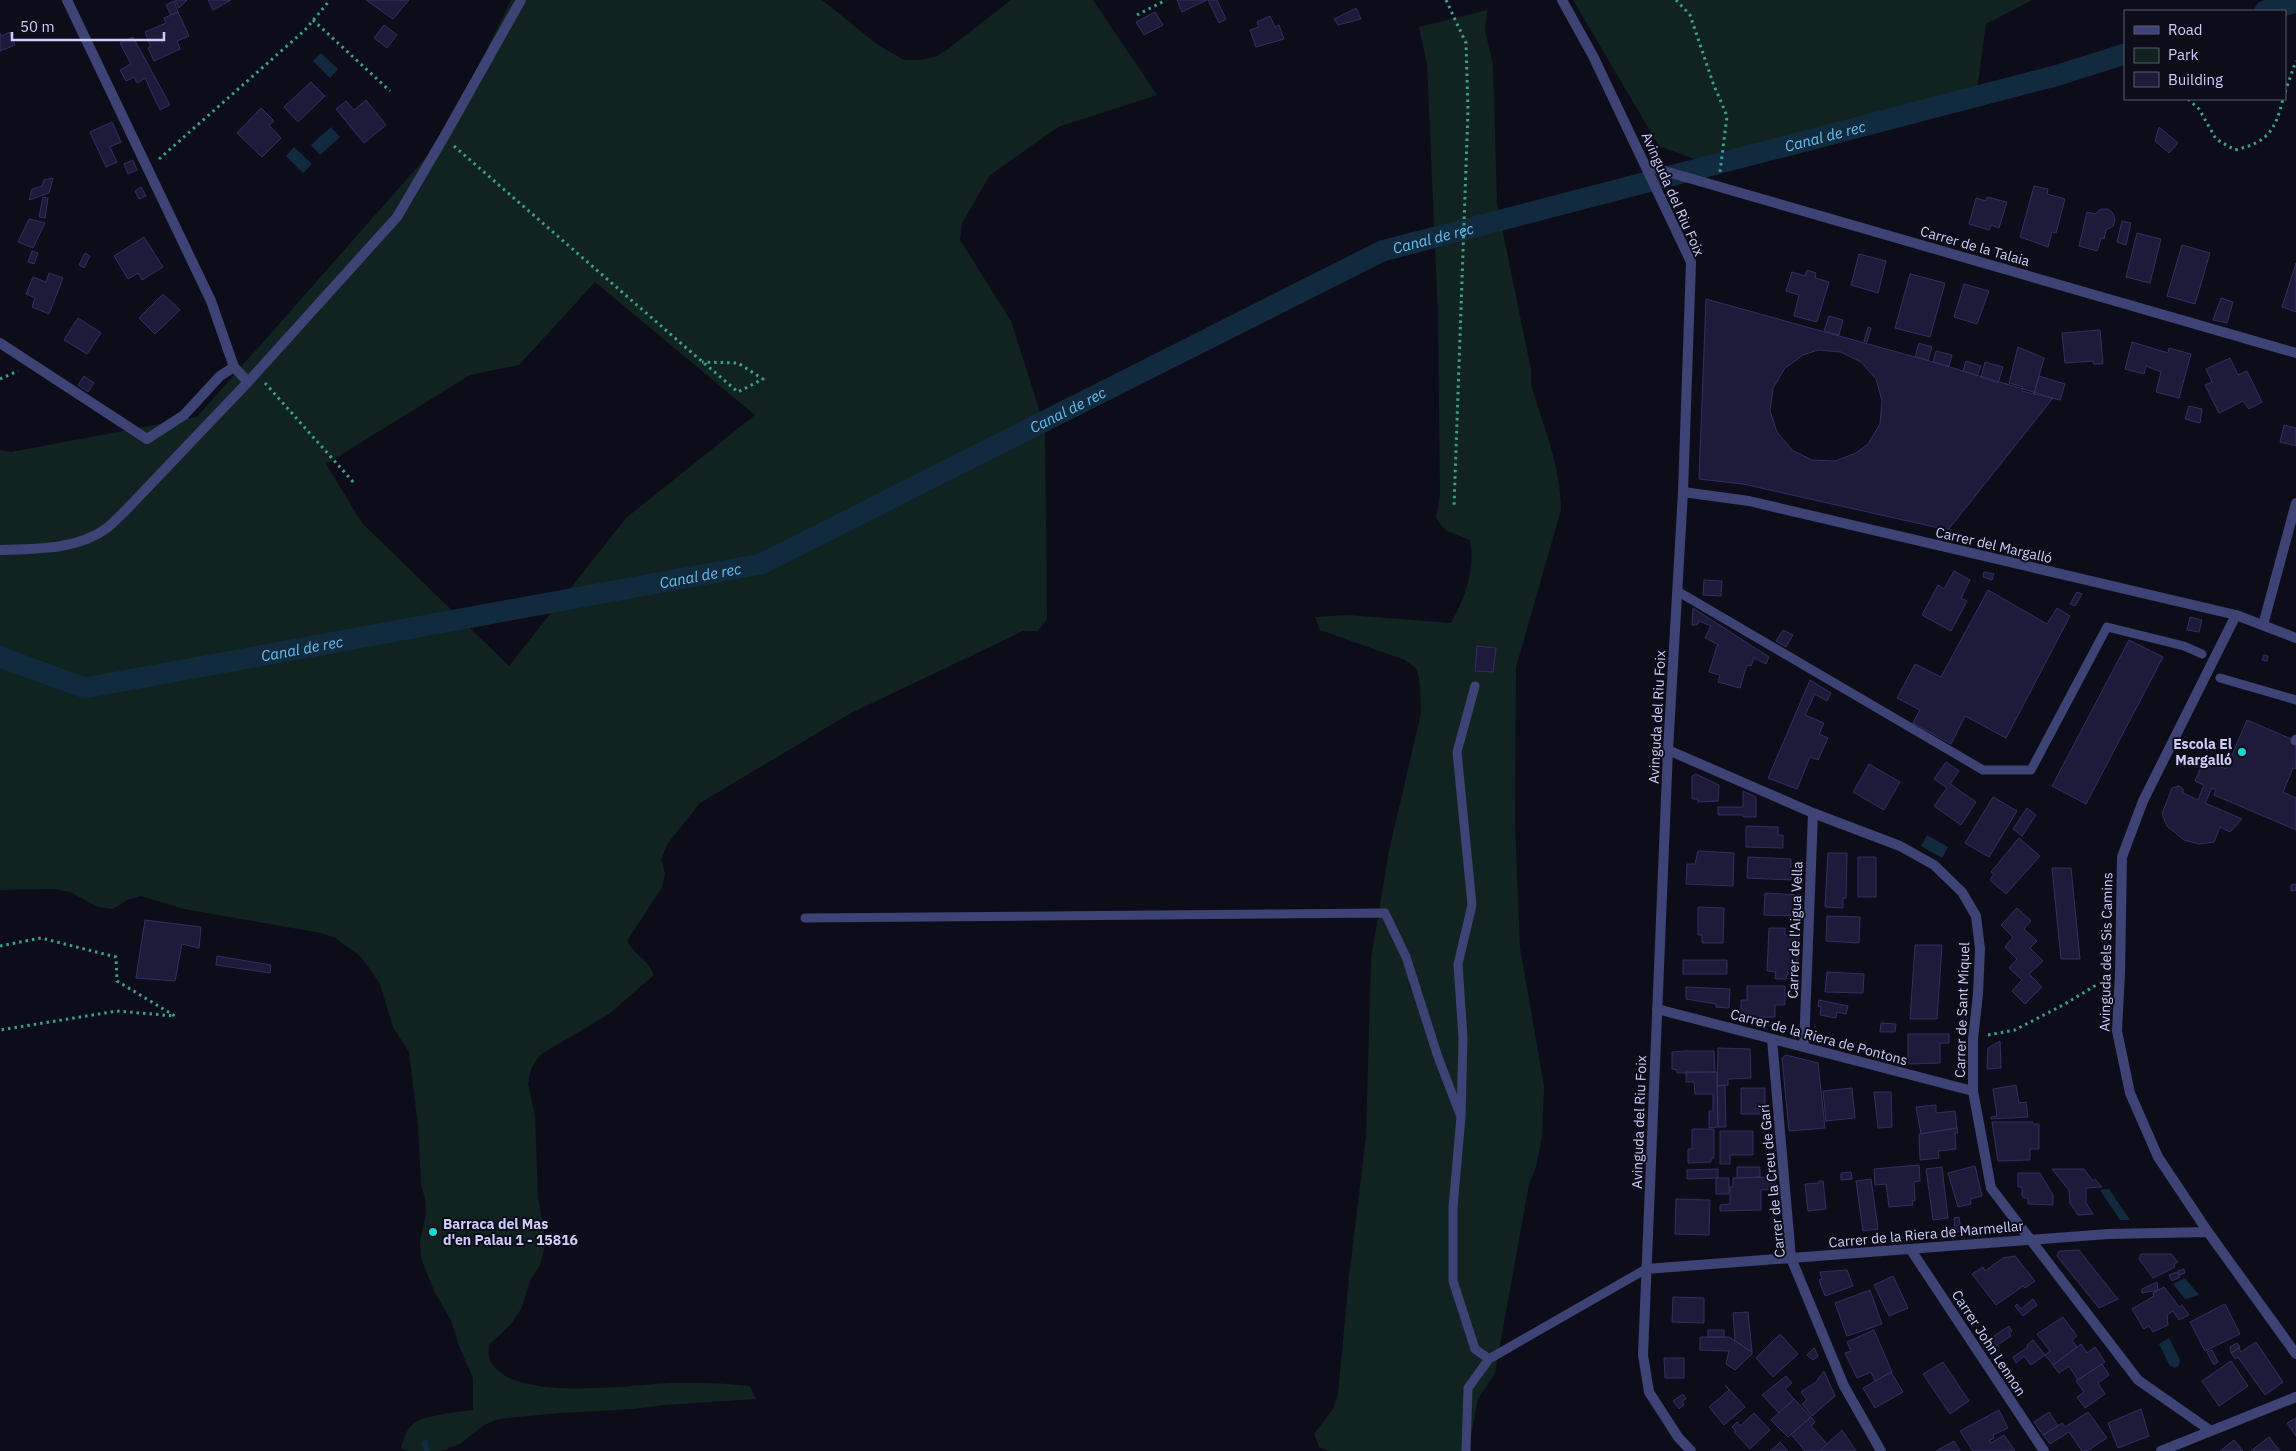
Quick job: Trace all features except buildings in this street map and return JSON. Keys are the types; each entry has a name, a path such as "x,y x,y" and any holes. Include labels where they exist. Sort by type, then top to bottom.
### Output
{"street":[{"path":"67,0 211,301 234,367 248,382"},
{"path":"0,550 41,548 76,543 106,528 128,509 248,382 397,217 521,0"},
{"name":"Avinguda del Riu Foix","path":"1562,0 1593,56 1647,166 1691,262 1683,492 1668,750 1643,1356 1649,1392 1678,1437 1691,1451"},
{"name":"Carrer de la Talaia","path":"1647,166 2296,353"},
{"path":"0,343 147,439 184,415 220,376 234,367"},
{"name":"Carrer del Margalló","path":"1683,492 1749,501 2236,615 2296,638"},
{"path":"2263,625 2296,504"},
{"name":"Avinguda dels Sis Camins","path":"2236,615 2143,801 2122,857 2117,1031 2130,1094 2158,1157 2208,1232 2296,1354"},
{"name":"Carrer de Sant Miquel","path":"1668,750 1814,814 1900,846 1934,865 1962,892 1976,916 1980,949 1973,1039 1973,1091 1991,1188 2032,1239 2138,1380 2211,1431"},
{"name":"Carrer de l'Aigua Vella","path":"1804,1047 1814,814"},
{"name":"Carrer de la Riera de Pontons","path":"1658,1009 1973,1091"},
{"name":"Carrer de la Creu de Garí","path":"1772,1039 1792,1258 1844,1386 1882,1451"},
{"name":"Carrer de la Riera de Marmellar","path":"1646,1269 1911,1250 2032,1239 2108,1234 2208,1232"},
{"name":"Carrer John Lennon","path":"1911,1250 2044,1451"},
{"path":"2161,1451 2296,1397"}],"lane":[{"path":"1677,591 1983,770 2031,770 2107,627 2184,646 2202,654"},
{"path":"2220,678 2296,700"},
{"path":"1475,686 1457,752 1472,906 1458,964 1463,1038 1461,1117 1452,1207 1452,1282 1475,1349 1489,1359"},
{"path":"805,918 1385,913 1406,957 1438,1058 1461,1117"},
{"path":"1466,1451 1468,1388 1489,1359 1646,1269"}],"path":[{"path":"148,169 305,30 330,0"},
{"path":"1137,15 1166,0"},
{"path":"1446,0 1466,43 1468,110 1454,507"},
{"path":"1676,0 1690,15 1712,83 1727,116 1720,187"},
{"path":"313,20 390,91"},
{"path":"2286,89 2296,61"},
{"path":"2189,100 2199,109 2216,139 2236,150 2257,145 2277,123 2283,100"},
{"path":"444,137 702,362 738,392 763,379 738,362 702,362"},
{"path":"256,373 355,484"},
{"path":"0,946 41,938 116,957 117,982 175,1016 117,1011 0,1030"},
{"path":"1986,1035 2015,1030 2064,1004 2106,978"}],"green space":[{"path":"511,0 822,0 878,45 904,60 920,60 935,57 948,49 1011,0 1093,0 1157,95 1058,127 990,175 962,223 960,240 1011,321 1045,428 1047,619 1038,631 1023,631 851,713 700,803 668,843 661,859 665,873 662,887 627,941 648,965 654,975 609,1014 540,1055 531,1069 528,1084 535,1116 538,1197 544,1233 544,1250 540,1265 531,1279 521,1309 511,1324 489,1345 490,1360 502,1373 521,1382 545,1387 601,1388 669,1383 720,1383 750,1386 756,1399 498,1419 484,1425 460,1444 441,1451 408,1451 401,1448 407,1431 414,1423 434,1416 473,1410 473,1378 459,1346 451,1320 435,1293 421,1258 420,1242 426,1213 425,1198 421,1185 418,1126 409,1052 393,1027 380,984 370,969 359,955 335,938 321,933 184,909 141,896 127,900 113,909 98,907 70,892 54,889 0,890 0,450 11,452 197,417 444,137","holes":["595,282 755,415 626,518 509,666 362,523 326,464 470,375 519,365"]},
{"path":"1573,0 2032,0 1986,24 1976,97 1727,171 1659,146"},
{"path":"1487,10 1485,30 1493,65 1497,203 1531,370 1531,385 1555,462 1561,510 1516,667 1515,822 1520,948 1544,1086 1542,1137 1536,1167 1529,1184 1495,1373 1478,1399 1468,1451 1329,1451 1319,1447 1314,1434 1333,1409 1338,1394 1349,1277 1366,1136 1371,959 1389,851 1421,713 1420,684 1417,669 1405,660 1320,630 1315,617 1348,615 1451,623 1468,583 1472,561 1470,540 1445,530 1436,518 1440,494 1438,314 1427,64 1419,27"}],"water":[{"path":"321,53 338,69 330,78 313,61"},
{"path":"331,127 340,137 320,155 311,145"},
{"path":"294,147 312,164 303,173 286,156"},
{"path":"1927,835 1948,847 1942,858 1921,846"},
{"path":"2109,1189 2130,1220 2120,1220 2100,1190"},
{"path":"2185,1278 2199,1295 2185,1299 2173,1284"},
{"path":"2169,1338 2180,1360 2179,1365 2175,1368 2170,1366 2159,1344"}],"waterway":[{"name":"Canal de rec","path":"2268,10 2296,2"},
{"name":"Canal de rec","path":"0,657 85,688 761,564 1382,251 2055,76 2124,54"},
{"path":"425,1443 427,1451"}],"place":[{"name":"Escola El Margalló","path":"2242,752"},
{"name":"Barraca del Mas d'en Palau 1 - 15816","path":"433,1232"}]}
